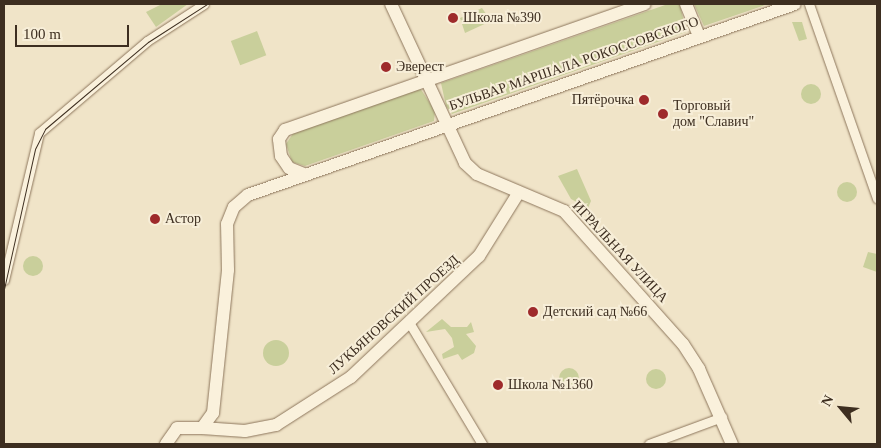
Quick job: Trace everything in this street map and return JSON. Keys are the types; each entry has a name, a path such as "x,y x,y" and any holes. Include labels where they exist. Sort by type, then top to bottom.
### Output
{"street":[{"path":"4,280 39,133 147,41 204,4"},
{"name":"БУЛЬВАР МАРШАЛА РОКОССОВСКОГО","path":"391,4 447,124"},
{"path":"270,187 279,175 281,156 279,139 285,130 426,78 645,4"},
{"path":"686,4 699,36"},
{"name":"БУЛЬВАР МАРШАЛА РОКОССОВСКОГО","path":"202,428 213,414 228,270 227,224 234,207 248,195 795,4"},
{"path":"808,4 877,198"},
{"name":"ИГРАЛЬНАЯ УЛИЦА","path":"447,124 470,170 564,211 682,344 722,417 732,444"},
{"path":"281,156 289,168 304,174"},
{"name":"ЛУКЬЯНОВСКИЙ ПРОЕЗД","path":"166,444 168,435 177,428 251,430 283,422 351,377 410,324 478,256 519,192"},
{"path":"410,324 482,444"},
{"path":"649,444 722,417"}],"green space":[{"path":"162,4 188,4 156,27 146,12"},
{"path":"668,4 680,4 686,32 452,114 446,106 441,83"},
{"path":"694,4 768,4 704,26"},
{"path":"482,8 491,21 465,33 460,18"},
{"path":"792,22 802,22 807,39 799,41"},
{"path":"257,31 266,55 240,65 231,41"},
{"path":"811,84 818,87 821,94 818,101 811,104 804,101 801,94 804,87"},
{"path":"420,88 435,111 434,121 305,166 292,162 286,144 294,132"},
{"path":"577,169 591,201 588,208 571,199 558,176"},
{"path":"847,182 854,185 857,192 854,199 847,202 840,199 837,192 840,185"},
{"path":"868,252 877,254 877,272 863,267"},
{"path":"33,256 40,259 43,266 40,273 33,276 26,273 23,266 26,259"},
{"path":"442,319 451,327 467,327 471,322 474,332 466,334 476,346 474,353 462,360 458,354 443,359 442,354 454,347 452,338 445,329 426,332"},
{"path":"276,340 285,344 289,353 285,362 276,366 267,362 263,353 267,344"},
{"path":"569,368 576,371 579,378 576,385 569,388 562,385 559,378 562,371"},
{"path":"656,369 663,372 666,379 663,386 656,389 649,386 646,379 649,372"}],"tram line":[{"path":"4,289 35,149 45,129 148,42 207,4"}],"place":[{"name":"Школа №390","path":"453,18"},
{"name":"Эверест","path":"386,67"},
{"name":"Пятёрочка","path":"644,100"},
{"name":"Торговый дом \"Славич\"","path":"663,114"},
{"name":"Астор","path":"155,219"},
{"name":"Детский сад №66","path":"533,312"},
{"name":"Школа №1360","path":"498,385"}]}
